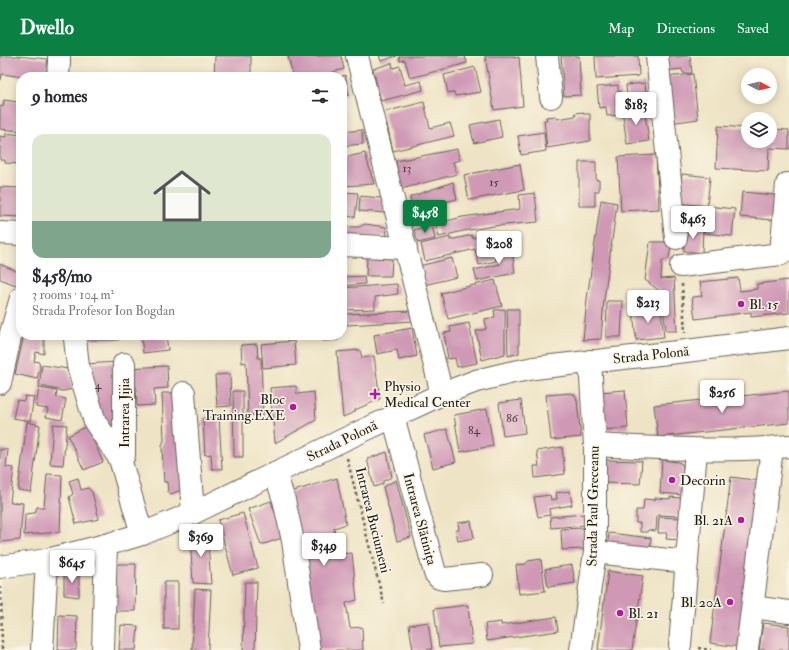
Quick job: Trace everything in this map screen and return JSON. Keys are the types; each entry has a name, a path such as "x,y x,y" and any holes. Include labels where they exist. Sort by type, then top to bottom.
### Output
{"street":[{"path":"357,56 442,394"},
{"path":"547,56 551,97"},
{"path":"657,56 676,238"},
{"path":"681,266 781,254 787,184 789,184"},
{"path":"0,233 16,234"},
{"path":"347,246 406,248"},
{"path":"0,383 16,316"},
{"name":"Strada Polonă","path":"1,567 47,560 142,534 193,513 393,416 442,394 476,381 509,372 534,368 789,338"},
{"path":"75,340 78,366 95,422 120,459 142,534"},
{"name":"Strada Paul Greceanu","path":"582,650 595,552 595,445 590,361"},
{"name":"Intrarea Jijia","path":"120,459 124,455 124,364"},
{"path":"184,393 193,513"},
{"name":"Intrarea Slătinița","path":"393,416 435,573 439,578 444,579 482,576"},
{"path":"595,445 696,450 781,447 747,650"},
{"path":"680,645 696,450"},
{"path":"275,473 284,500 293,541 309,650"},
{"path":"103,650 106,545"},
{"path":"595,552 687,562"},
{"path":"42,650 47,560"},
{"path":"753,607 789,612"}],"path":[{"path":"681,266 686,351"},
{"name":"Intrarea Buciumeni","path":"343,440 384,604"},
{"path":"1,567 2,650"}],"building":[{"path":"0,56 48,59 47,72 16,72 16,76 2,74 0,80"},
{"path":"215,56 251,56 251,72 214,72"},
{"path":"288,56 341,56 344,69 333,72 292,72"},
{"path":"379,56 397,56 381,61"},
{"path":"399,56 465,56 467,63 410,78 405,60 400,61"},
{"path":"485,56 519,57 523,106 494,110"},
{"path":"561,56 579,56 581,95 564,96"},
{"path":"595,56 638,56 639,76 596,79"},
{"path":"661,56 690,56 692,73 683,73 682,69 663,71"},
{"path":"392,63 393,68 400,66 405,85 421,81 423,90 381,101 373,69"},
{"path":"475,67 481,92 455,96 454,92 448,93 444,75"},
{"path":"693,74 698,119 670,123 665,77"},
{"path":"645,83 647,103 628,105 626,85"},
{"path":"347,85 349,95 347,96"},
{"path":"618,85 618,92 620,91 622,107 619,107 620,115 607,116 606,107 599,108 597,87"},
{"path":"4,100 16,102 16,131 0,129 0,106 3,107"},
{"path":"424,102 430,128 450,123 454,136 393,151 384,112"},
{"path":"644,107 649,141 627,144 622,110"},
{"path":"584,112 584,114 590,114 590,141 547,148 544,120 547,120 546,117 556,116 556,119 576,116 575,113"},
{"path":"499,119 502,137 474,143 470,125"},
{"path":"718,126 741,128 741,148 769,148 768,171 716,168"},
{"path":"777,129 789,130 789,149 769,148 777,148"},
{"path":"362,130 363,144 347,146 347,132"},
{"path":"544,132 546,151 521,155 518,136"},
{"path":"6,133 16,134 16,164 5,163 5,160 0,160 0,136 6,137"},
{"path":"457,149 460,160 453,162 457,174 401,189 396,161"},
{"path":"365,153 374,184 347,186 347,157"},
{"path":"656,155 659,209 621,211 618,157"},
{"path":"579,162 596,162 596,180 599,180 599,191 595,191 595,206 579,206"},
{"path":"520,164 524,190 469,200 464,175"},
{"path":"682,174 710,177 707,206 678,203"},
{"path":"453,182 457,199 413,210 410,197"},
{"path":"0,187 16,188 16,217 0,216"},
{"path":"347,192 358,193 355,217 347,216"},
{"path":"742,192 775,195 773,220 740,217"},
{"path":"535,193 538,222 494,226 439,237 436,224 462,217 520,209 519,195"},
{"path":"360,196 381,198 386,213 359,211"},
{"path":"601,200 617,203 604,300 601,339 583,340 587,299"},
{"path":"707,206 735,209 732,236 704,233"},
{"path":"365,224 386,227 387,236 347,238 347,227 359,227"},
{"path":"432,225 435,239 418,243 414,230"},
{"path":"684,227 703,228 702,253 684,251"},
{"path":"495,232 498,246 493,247 496,261 479,265 475,249 425,261 421,244 450,237 450,240 472,235 472,238"},
{"path":"650,242 672,242 669,258 662,261 661,279 674,278 677,331 666,331 661,292 645,280"},
{"path":"511,243 515,273 477,281 474,270 500,264 495,248"},
{"path":"367,257 392,259 391,276 366,276"},
{"path":"452,258 457,277 424,285 419,266"},
{"path":"0,264 16,271 16,285 0,279"},
{"path":"364,276 365,284 347,286 347,277"},
{"name":"Bl. 15","path":"738,278 740,291 757,289 757,284 788,280 789,313 751,317 751,312 695,319 692,297 702,296 700,282"},
{"path":"495,280 502,306 448,319 441,293"},
{"path":"397,284 398,294 375,297 375,309 347,310 347,288"},
{"path":"607,301 623,301 621,337 606,337"},
{"path":"661,308 664,337 636,340 633,310"},
{"path":"505,309 505,354 482,360 476,331 486,329 485,319 495,317 494,310"},
{"path":"507,309 519,309 519,353 508,356"},
{"path":"411,311 414,321 347,325 347,314"},
{"path":"469,323 477,363 457,367 455,358 448,359 444,333 451,332 450,327"},
{"path":"412,328 417,356 399,360 397,350 377,354 374,335"},
{"path":"23,340 44,340 44,354 36,352 34,361 39,362 40,368 37,379 15,374"},
{"path":"142,340 167,340 168,350 143,353"},
{"path":"294,341 296,365 263,368 261,344"},
{"path":"257,344 258,358 261,358 263,415 248,415 246,362 242,363 241,345"},
{"path":"360,350 362,358 374,356 380,399 343,417 337,352"},
{"path":"118,362 119,437 100,423 84,364"},
{"path":"42,365 68,369 73,389 63,391 39,386"},
{"path":"167,366 168,388 154,389 155,405 137,406 136,386 128,387 127,368"},
{"path":"230,374 231,406 217,407 215,375"},
{"name":"Bloc Training.EXE","path":"296,386 297,394 314,392 316,420 275,443 270,388"},
{"path":"39,388 57,391 56,397 66,399 62,420 46,417 48,409 36,407"},
{"path":"625,390 628,428 603,430 600,392"},
{"path":"233,391 243,391 243,457 234,457"},
{"path":"789,391 789,423 658,437 654,405"},
{"path":"162,393 179,393 184,489 171,494 168,492 167,482 164,482"},
{"path":"571,393 575,395 577,400 581,437 551,440 546,395"},
{"path":"25,396 34,397 30,421 13,418 17,400 24,401"},
{"path":"521,400 525,433 503,436 499,403"},
{"path":"487,409 493,446 460,452 454,415"},
{"path":"219,417 222,469 212,469 211,454 205,455 203,418"},
{"path":"27,422 40,425 31,492 18,490"},
{"path":"53,424 67,425 63,465 50,464"},
{"path":"87,426 103,462 84,470 68,436"},
{"path":"447,429 456,462 433,468 424,435"},
{"path":"562,447 565,474 535,478 534,466 539,466 537,451"},
{"path":"0,449 8,450 6,467 14,468 10,502 23,503 20,540 0,542"},
{"path":"387,452 392,477 383,481 383,484 374,487 367,459"},
{"path":"605,460 642,461 640,484 603,483"},
{"name":"Decorin","path":"662,460 682,464 682,495 660,493"},
{"path":"47,474 62,475 60,532 24,535 25,514 35,513 37,507 44,507"},
{"path":"731,477 761,481 740,647 710,643"},
{"path":"78,478 81,490 88,488 92,492 99,519 76,524 69,497 73,494 69,481"},
{"path":"337,478 346,524 334,528 338,554 352,553 357,600 346,603 350,628 362,627 363,650 312,650 287,493"},
{"path":"396,480 411,537 397,541 383,487"},
{"path":"570,491 572,505 549,509 550,515 538,517 534,497 550,495 551,500 557,499 556,493"},
{"path":"670,497 681,498 680,516 657,515 656,531 648,530 647,532 640,532 640,523 636,523 636,510 643,510 644,499 670,499"},
{"path":"271,501 275,513 280,511 288,536 261,545 248,509"},
{"path":"243,513 258,568 233,575 218,520"},
{"path":"584,514 585,525 551,528 550,517"},
{"path":"659,517 681,518 680,540 666,539 667,533 658,533"},
{"path":"471,521 474,538 458,541 456,530 459,530 458,523"},
{"path":"207,528 211,584 193,583 190,536"},
{"path":"584,528 585,549 562,550 561,529"},
{"path":"609,533 651,538 650,553 607,549"},
{"path":"541,559 545,591 519,594 516,565 526,564 528,561"},
{"path":"115,564 136,564 135,611 113,611"},
{"path":"572,565 575,583 548,587 545,569"},
{"path":"79,570 79,597 64,595 64,572"},
{"name":"Bl. 21","path":"608,571 643,576 632,650 598,650"},
{"path":"164,582 178,582 178,629 164,629"},
{"path":"245,582 257,582 255,650 243,650"},
{"path":"195,589 211,590 208,650 192,650"},
{"path":"468,605 472,644 439,647 434,609"},
{"path":"59,615 77,616 76,650 58,650"},
{"path":"556,617 558,631 487,641 485,624 501,622 501,625"},
{"path":"428,622 432,649 413,650 409,625"},
{"path":"763,623 789,626 789,650 759,650"},
{"path":"121,625 138,626 136,650 119,650"}],"place":[{"name":"Bl. 15","path":"741,304"},
{"name":"Physio Medical Center","path":"375,394"},
{"name":"Bloc Training.EXE","path":"293,407"},
{"name":"Decorin","path":"672,480"},
{"name":"Bl. 21A","path":"741,520"},
{"name":"Bl. 20A","path":"730,602"},
{"name":"Bl. 21","path":"620,613"}]}
